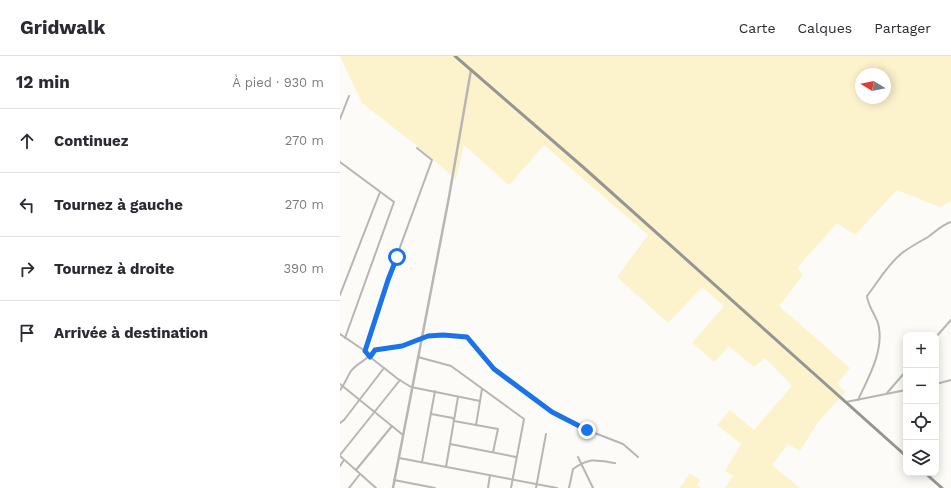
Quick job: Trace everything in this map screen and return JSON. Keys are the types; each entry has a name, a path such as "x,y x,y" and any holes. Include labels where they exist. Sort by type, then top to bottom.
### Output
{"main road":[{"path":"455,56 577,162 903,453"},
{"path":"928,476 942,488"}],"street":[{"path":"392,488 449,197 470,70"},
{"path":"340,119 349,96"},
{"path":"365,351 388,280 432,160 417,148"},
{"path":"340,162 394,202 345,338"},
{"path":"340,295 380,192"},
{"path":"858,400 879,351 880,327 867,302 867,296 885,271 901,253 929,236 943,225 951,222"},
{"path":"939,334 951,320"},
{"path":"340,334 365,351 384,368 411,387 480,401"},
{"path":"340,390 352,370 370,357 375,350 402,346 428,336 443,335 467,337 494,369 552,412 587,430 623,444 638,456"},
{"path":"417,357 451,366 524,419 511,488"},
{"path":"340,423 344,420 384,368"},
{"path":"887,394 903,375"},
{"path":"375,488 340,456 400,380"},
{"path":"939,383 951,380"},
{"path":"340,384 403,435"},
{"path":"476,425 482,389"},
{"path":"422,462 435,391"},
{"path":"845,402 903,391"},
{"path":"446,467 458,397"},
{"path":"431,414 453,418 454,421 498,429 493,452"},
{"path":"356,470 392,426"},
{"path":"536,488 546,434"},
{"path":"450,444 516,457"},
{"path":"578,457 592,488"},
{"path":"398,458 557,488"},
{"path":"568,488 573,469 582,463 594,459 616,463"},
{"path":"340,466 344,460"},
{"path":"349,488 360,474"},
{"path":"488,488 490,475"},
{"path":"394,480 434,488"}],"sand":[{"path":"340,56 951,56 951,201 940,207 897,190 855,235 837,223 797,268 803,275 779,306 850,368 837,384 845,392 818,422 800,451 788,444 772,465 800,488 725,488 733,476 725,471 741,444 717,425 730,410 754,430 792,386 765,358 754,367 729,346 714,362 692,343 724,306 702,287 668,323 617,277 648,235 544,145 509,185 464,145 456,179 362,103"},
{"path":"690,473 700,480 697,486 701,488 680,488"}],"route":[{"path":"397,257 365,351 370,357 375,350 402,346 428,336 443,335 467,337 494,369 552,412 587,430"}]}
